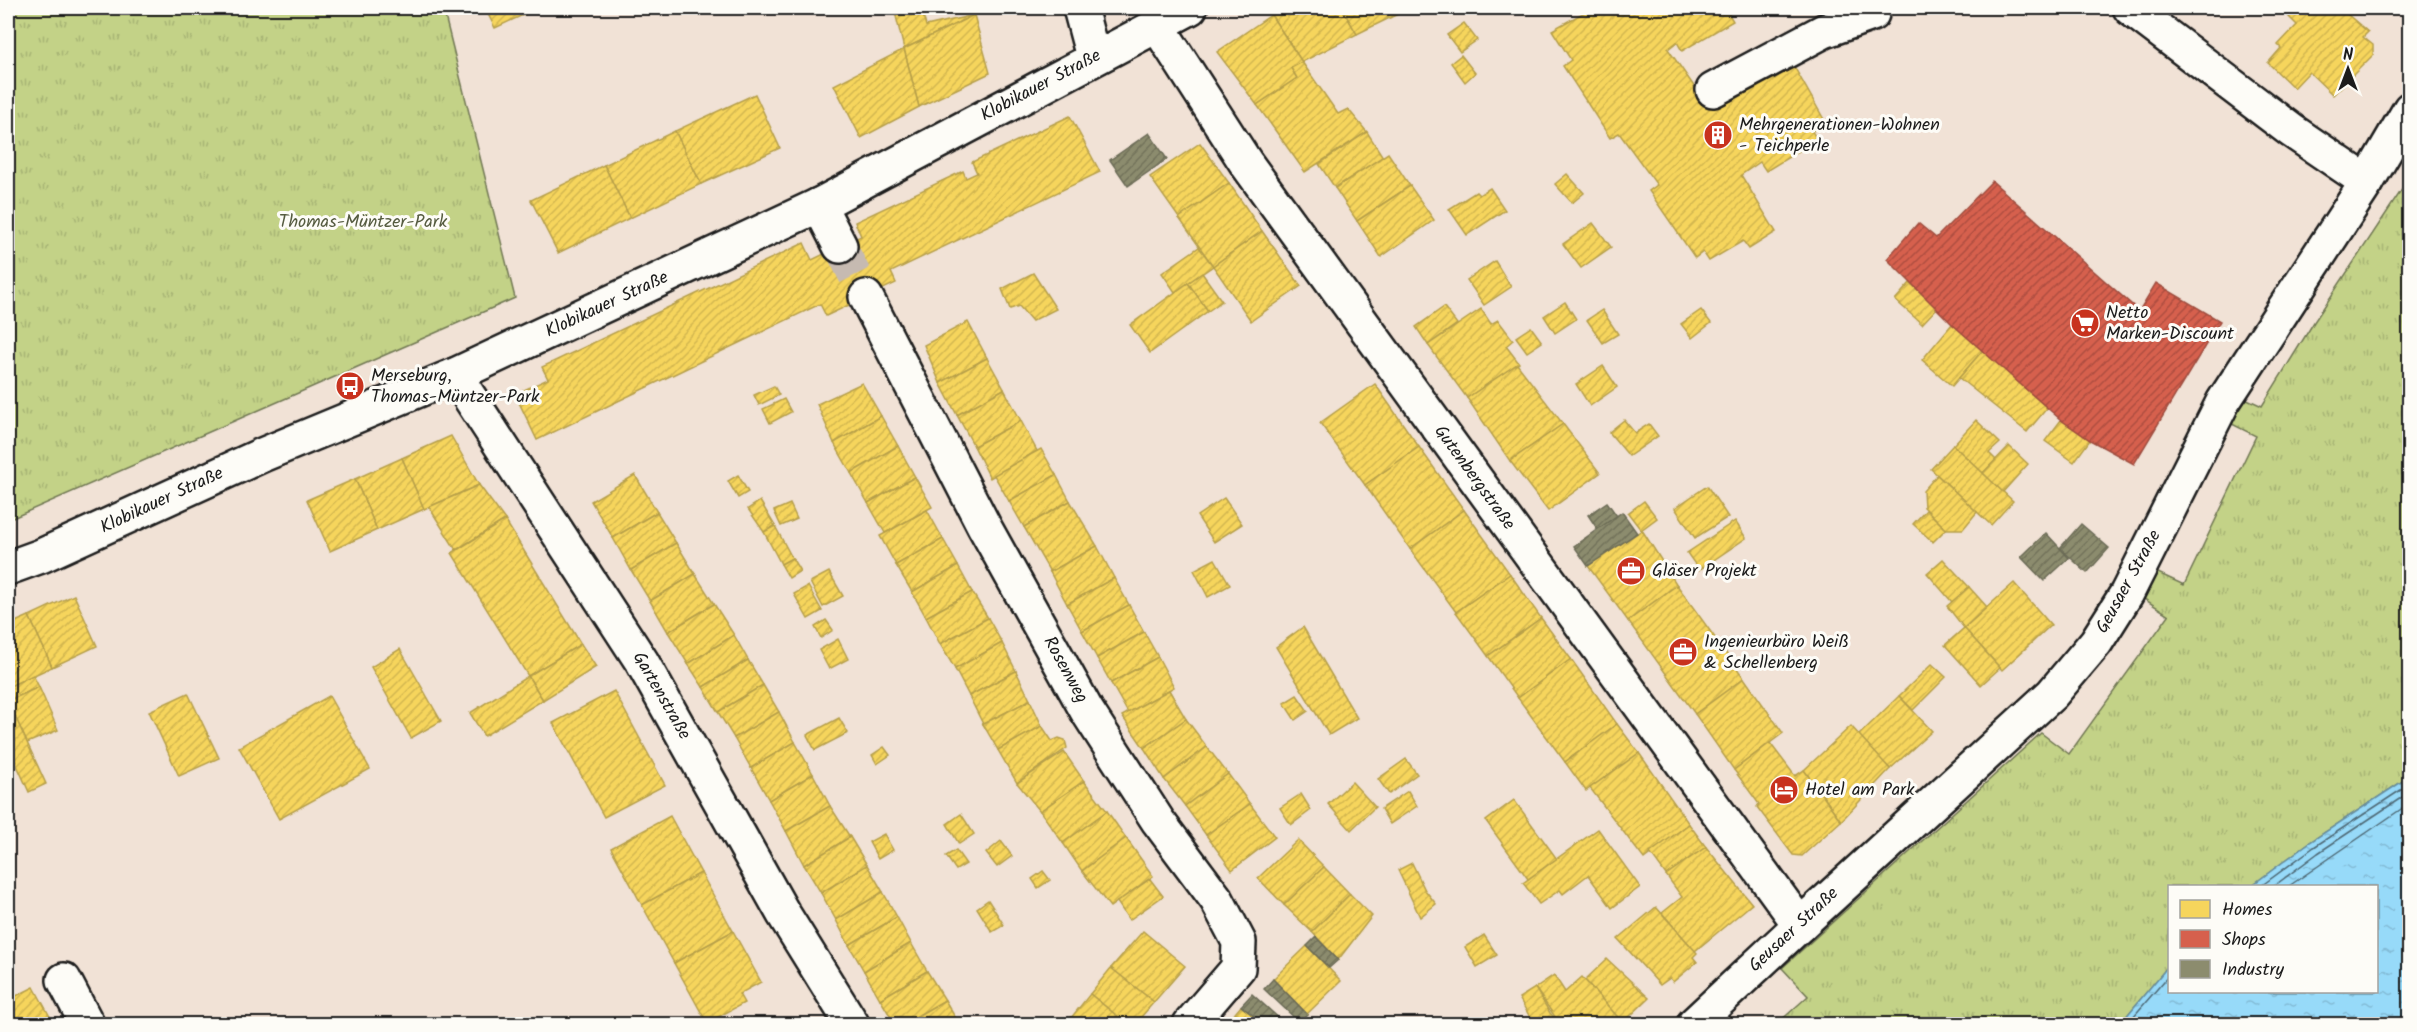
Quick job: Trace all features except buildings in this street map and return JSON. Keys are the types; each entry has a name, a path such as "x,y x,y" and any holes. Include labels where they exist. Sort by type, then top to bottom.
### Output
{"street":[{"path":"1080,8 1093,57"},
{"name":"Klobikauer Straße","path":"8,568 40,556 262,455 455,375 819,205 1093,57 1190,8"},
{"path":"2130,8 2292,131 2367,182"},
{"path":"1713,90 1824,31 1872,14"},
{"name":"Gutenbergstraße","path":"1157,25 1246,163 1800,925"},
{"name":"Geusaer Straße","path":"1694,1024 2052,694 2096,642 2127,593 2223,402 2367,182 2409,109"},
{"path":"819,205 840,246"},
{"name":"Rosenweg","path":"866,297 984,526 1087,711 1158,820 1217,900 1239,942 1238,968 1190,1024"},
{"name":"Gartenstraße","path":"455,375 642,662 783,913 852,1024"},
{"path":"64,980 87,1024"}],"green space":[{"name":"Thomas-Müntzer-Park","path":"8,8 443,8 515,298 8,520"},
{"path":"2409,179 2409,777 2310,842 2252,885 2168,885 2168,966 2120,1024 1777,1024 1808,996 1782,968 2041,733 2069,754 2169,615 2144,599 2156,572 2184,585 2256,436 2230,423 2245,398 2262,406 2314,322"}],"water":[{"path":"2409,777 2409,1024 2120,1024 2168,966 2168,993 2378,993 2378,885 2252,885 2310,842"}],"tunnel":[{"path":"840,246 866,297"}],"place":[{"name":"Mehrgenerationen-Wohnen - Teichperle","path":"1718,135"},
{"name":"Netto Marken-Discount","path":"2085,323"},
{"name":"Merseburg, Thomas-Müntzer-Park","path":"350,386"},
{"name":"Gläser Projekt","path":"1631,571"},
{"name":"Ingenieurbüro Weiß & Schellenberg","path":"1683,652"},
{"name":"Hotel am Park","path":"1784,790"}]}
